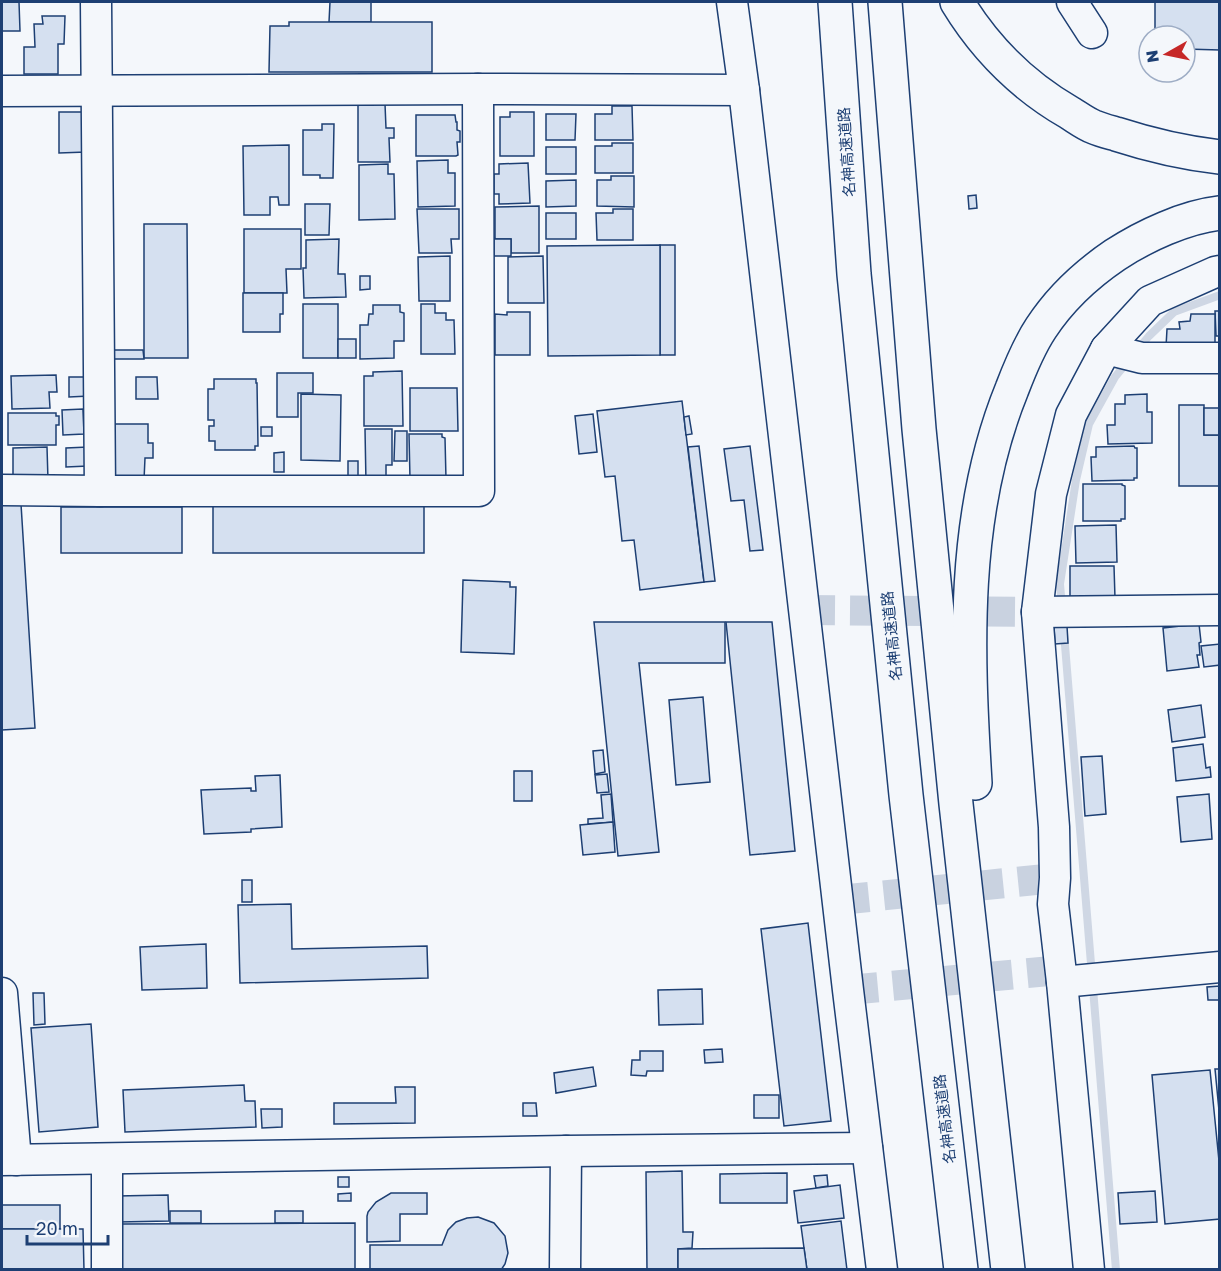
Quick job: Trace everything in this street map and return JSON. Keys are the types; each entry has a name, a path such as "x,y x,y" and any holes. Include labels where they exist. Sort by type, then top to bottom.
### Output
{"highway":[{"path":"817,2 854,274"},
{"name":"名神高速道路","path":"835,2 854,274 906,795 961,1269"},
{"path":"885,2 921,452 956,804 1008,1269"},
{"path":"957,2 995,53 1023,81 1057,106 1094,127 1137,141 1220,157"},
{"path":"1022,1269 988,951 971,717 969,633 971,577 977,518 988,461 1003,411 1022,364 1041,328 1066,296 1100,266 1136,241 1174,225 1220,213"}],"street":[{"path":"96,2 100,491"},
{"path":"732,2 882,1269"},
{"path":"1072,2 1092,33"},
{"path":"2,490 479,491 478,89"},
{"path":"2,92 744,90"},
{"path":"1089,1269 1082,980 1053,904 1055,878 1051,494 1071,415 1123,353 1150,301 1220,271"},
{"path":"1123,353 1220,358"},
{"path":"1053,612 1220,610"},
{"path":"1082,980 1220,967"},
{"path":"2,993 9,1160 867,1148"},
{"path":"565,1269 566,1151"},
{"path":"107,1159 107,1269"}],"building":[{"path":"2,2 19,2 20,31 2,31"},
{"path":"330,2 371,2 371,22 329,22"},
{"path":"1155,2 1220,2 1220,50 1197,49 1197,24 1155,24"},
{"path":"42,16 65,16 64,44 58,44 58,74 24,74 24,47 35,47 34,24 43,24"},
{"path":"289,22 432,22 432,72 269,72 270,26 289,26"},
{"path":"358,104 385,104 386,128 394,128 394,138 389,138 390,162 358,162"},
{"path":"612,106 632,106 633,140 595,140 595,114 612,114"},
{"path":"59,112 86,112 86,152 59,153"},
{"path":"510,112 534,112 534,156 500,156 500,117 510,117"},
{"path":"546,114 576,114 575,140 546,140"},
{"path":"416,115 455,115 457,130 460,131 460,142 457,142 458,155 416,156"},
{"path":"322,124 334,124 333,178 303,175 303,130 322,130"},
{"path":"612,143 633,143 633,173 595,173 595,146 612,146"},
{"path":"289,145 289,205 279,205 278,197 270,197 270,215 244,215 243,146"},
{"path":"546,147 576,147 576,174 546,174"},
{"path":"448,160 448,173 455,173 455,206 418,207 417,161"},
{"path":"528,163 530,203 499,204 499,194 494,194 494,174 499,174 499,164"},
{"path":"388,164 388,174 394,174 395,219 359,220 359,165"},
{"path":"611,176 634,176 634,207 597,206 597,180 611,180"},
{"path":"576,180 576,206 546,207 546,181"},
{"path":"976,195 977,208 969,209 968,196"},
{"path":"305,204 330,204 329,235 305,235"},
{"path":"539,206 539,253 511,253 511,239 495,239 495,207"},
{"path":"417,209 459,209 459,239 451,239 452,253 419,253"},
{"path":"613,209 633,209 633,240 597,240 596,213 613,213"},
{"path":"546,213 576,213 576,239 546,239"},
{"path":"144,224 187,224 188,358 144,358"},
{"path":"244,229 301,229 301,269 286,269 287,293 244,293"},
{"path":"494,237 495,239 511,239 511,256 494,256"},
{"path":"339,239 338,274 345,274 346,297 304,298 303,268 306,268 306,240"},
{"path":"660,245 675,245 675,355 660,355"},
{"path":"660,245 660,355 548,356 547,246"},
{"path":"450,256 450,301 419,301 418,257"},
{"path":"543,256 544,303 508,303 508,257"},
{"path":"360,276 370,276 370,289 360,290"},
{"path":"243,293 283,293 280,332 243,332"},
{"path":"303,304 338,304 338,358 303,358"},
{"path":"421,304 435,304 435,313 446,313 446,320 454,320 455,354 421,354"},
{"path":"373,305 400,305 400,312 404,313 404,341 394,341 394,358 360,359 360,325 368,325 369,314 373,314"},
{"path":"1215,311 1220,311 1220,336 1216,336"},
{"path":"507,312 530,312 530,355 495,355 495,314 507,315"},
{"path":"1191,314 1215,314 1215,347 1166,347 1167,329 1180,329 1179,322 1190,321"},
{"path":"338,339 356,339 356,358 338,358"},
{"path":"112,350 143,350 144,359 112,359"},
{"path":"402,371 403,426 364,426 364,376 373,376 373,372"},
{"path":"277,373 313,373 313,393 298,393 298,417 277,417"},
{"path":"56,375 57,392 49,392 50,408 12,409 11,376"},
{"path":"69,377 89,377 89,396 69,397"},
{"path":"136,377 157,377 158,399 136,399"},
{"path":"214,379 256,379 258,446 255,446 255,450 215,450 215,441 209,441 209,426 214,426 214,420 208,420 208,389 214,389"},
{"path":"410,388 457,388 458,431 410,431"},
{"path":"301,394 341,395 340,461 301,460"},
{"path":"1147,394 1147,412 1152,412 1152,443 1108,444 1107,425 1115,425 1115,404 1125,404 1125,395"},
{"path":"682,401 704,582 640,590 634,540 622,541 615,476 605,477 597,411"},
{"path":"1179,405 1204,405 1204,435 1220,435 1220,486 1179,486"},
{"path":"1204,408 1220,408 1220,435 1204,435"},
{"path":"83,409 84,434 63,435 62,410"},
{"path":"8,413 56,413 56,416 59,416 59,425 56,425 56,445 8,445"},
{"path":"593,414 597,452 579,454 575,416"},
{"path":"689,416 692,434 686,435 684,417"},
{"path":"110,424 148,424 148,443 153,443 153,458 145,458 144,480 110,480"},
{"path":"261,427 272,427 272,436 261,436"},
{"path":"365,429 392,429 392,465 386,465 386,484 366,483"},
{"path":"395,431 407,431 407,461 394,461"},
{"path":"409,434 442,434 445,438 446,479 410,479"},
{"path":"699,446 715,581 704,582 688,447"},
{"path":"750,446 763,550 750,551 744,500 731,501 724,449"},
{"path":"1134,446 1137,448 1137,478 1092,481 1091,457 1096,457 1096,447"},
{"path":"47,447 48,480 13,481 13,448"},
{"path":"88,447 88,466 66,467 66,448"},
{"path":"284,452 284,472 274,472 274,453"},
{"path":"348,461 358,461 358,482 348,482"},
{"path":"1083,484 1122,484 1125,486 1125,519 1121,521 1083,521"},
{"path":"213,503 424,504 424,553 213,553"},
{"path":"21,504 35,728 2,730 2,505"},
{"path":"61,507 182,507 182,553 61,553"},
{"path":"1116,525 1117,562 1076,563 1075,526"},
{"path":"1070,566 1114,566 1115,598 1070,599"},
{"path":"463,580 510,582 510,587 516,587 514,654 461,652"},
{"path":"594,622 725,622 725,663 639,663 659,852 618,856"},
{"path":"726,622 772,622 795,851 750,855"},
{"path":"1199,624 1201,642 1199,643 1200,655 1197,655 1199,667 1167,671 1163,628"},
{"path":"1067,626 1068,643 1055,644 1054,627"},
{"path":"1220,644 1220,665 1204,667 1201,646"},
{"path":"703,697 710,782 676,785 669,700"},
{"path":"1201,705 1205,737 1172,742 1168,710"},
{"path":"1203,744 1206,768 1210,767 1211,777 1176,781 1173,748"},
{"path":"603,750 605,772 595,774 593,751"},
{"path":"1102,756 1106,814 1085,816 1081,757"},
{"path":"514,771 532,771 532,801 514,801"},
{"path":"607,774 609,792 597,793 595,775"},
{"path":"280,775 282,827 251,829 251,832 204,834 201,790 251,788 251,791 256,791 255,776"},
{"path":"611,794 613,822 588,824 588,819 603,818 601,795"},
{"path":"1209,794 1212,839 1181,842 1177,797"},
{"path":"613,822 615,852 583,855 580,825"},
{"path":"242,880 252,880 252,902 242,902"},
{"path":"291,904 292,949 427,946 428,978 240,983 238,905"},
{"path":"808,923 831,1121 784,1126 761,929"},
{"path":"206,944 207,988 142,990 140,947"},
{"path":"1220,986 1220,1000 1208,1000 1207,987"},
{"path":"702,989 703,1024 659,1025 658,990"},
{"path":"33,993 44,993 45,1024 34,1025"},
{"path":"91,1024 98,1127 39,1132 31,1028"},
{"path":"722,1049 723,1062 705,1063 704,1050"},
{"path":"640,1051 663,1051 663,1071 647,1071 646,1076 631,1075 632,1060 640,1060"},
{"path":"593,1067 596,1086 556,1093 554,1073"},
{"path":"1215,1069 1220,1069 1220,1121"},
{"path":"1210,1070 1220,1171 1220,1219 1165,1224 1152,1075"},
{"path":"244,1085 245,1101 255,1101 256,1127 125,1132 123,1090"},
{"path":"395,1087 415,1087 415,1123 334,1124 334,1103 396,1103"},
{"path":"754,1095 779,1095 779,1118 754,1118"},
{"path":"523,1103 536,1103 537,1116 523,1116"},
{"path":"261,1109 282,1109 282,1127 262,1128"},
{"path":"682,1171 683,1232 693,1232 692,1248 678,1249 678,1270 647,1270 646,1172"},
{"path":"787,1173 787,1203 720,1203 720,1174"},
{"path":"827,1175 828,1186 816,1188 814,1176"},
{"path":"338,1177 349,1177 349,1187 338,1187"},
{"path":"840,1185 844,1218 798,1223 794,1191"},
{"path":"1155,1191 1157,1222 1120,1224 1118,1193"},
{"path":"351,1193 351,1201 338,1201 338,1194"},
{"path":"391,1193 427,1193 427,1214 400,1214 400,1241 367,1242 368,1212 376,1202"},
{"path":"168,1195 169,1221 118,1222 117,1196"},
{"path":"2,1205 60,1205 60,1229 2,1229"},
{"path":"170,1211 201,1211 201,1223 170,1223"},
{"path":"275,1211 303,1211 303,1223 275,1223"},
{"path":"478,1217 494,1223 505,1236 508,1253 501,1270 370,1270 370,1245 442,1245 448,1230 456,1222"},
{"path":"841,1221 847,1270 807,1270 801,1226"},
{"path":"355,1223 355,1270 121,1270 121,1224"},
{"path":"2,1229 83,1229 84,1270 2,1270"},
{"path":"804,1248 807,1270 678,1270 678,1249"}],"waterway":[{"path":"1137,350 1174,312 1220,295"},
{"path":"1062,608 1060,584 1076,480 1089,424 1115,377 1129,360"},
{"path":"1064,633 1116,1270"}],"tunnel":[{"path":"805,610 1037,612"},
{"path":"839,900 1055,878"},
{"path":"848,990 1061,970"}]}
